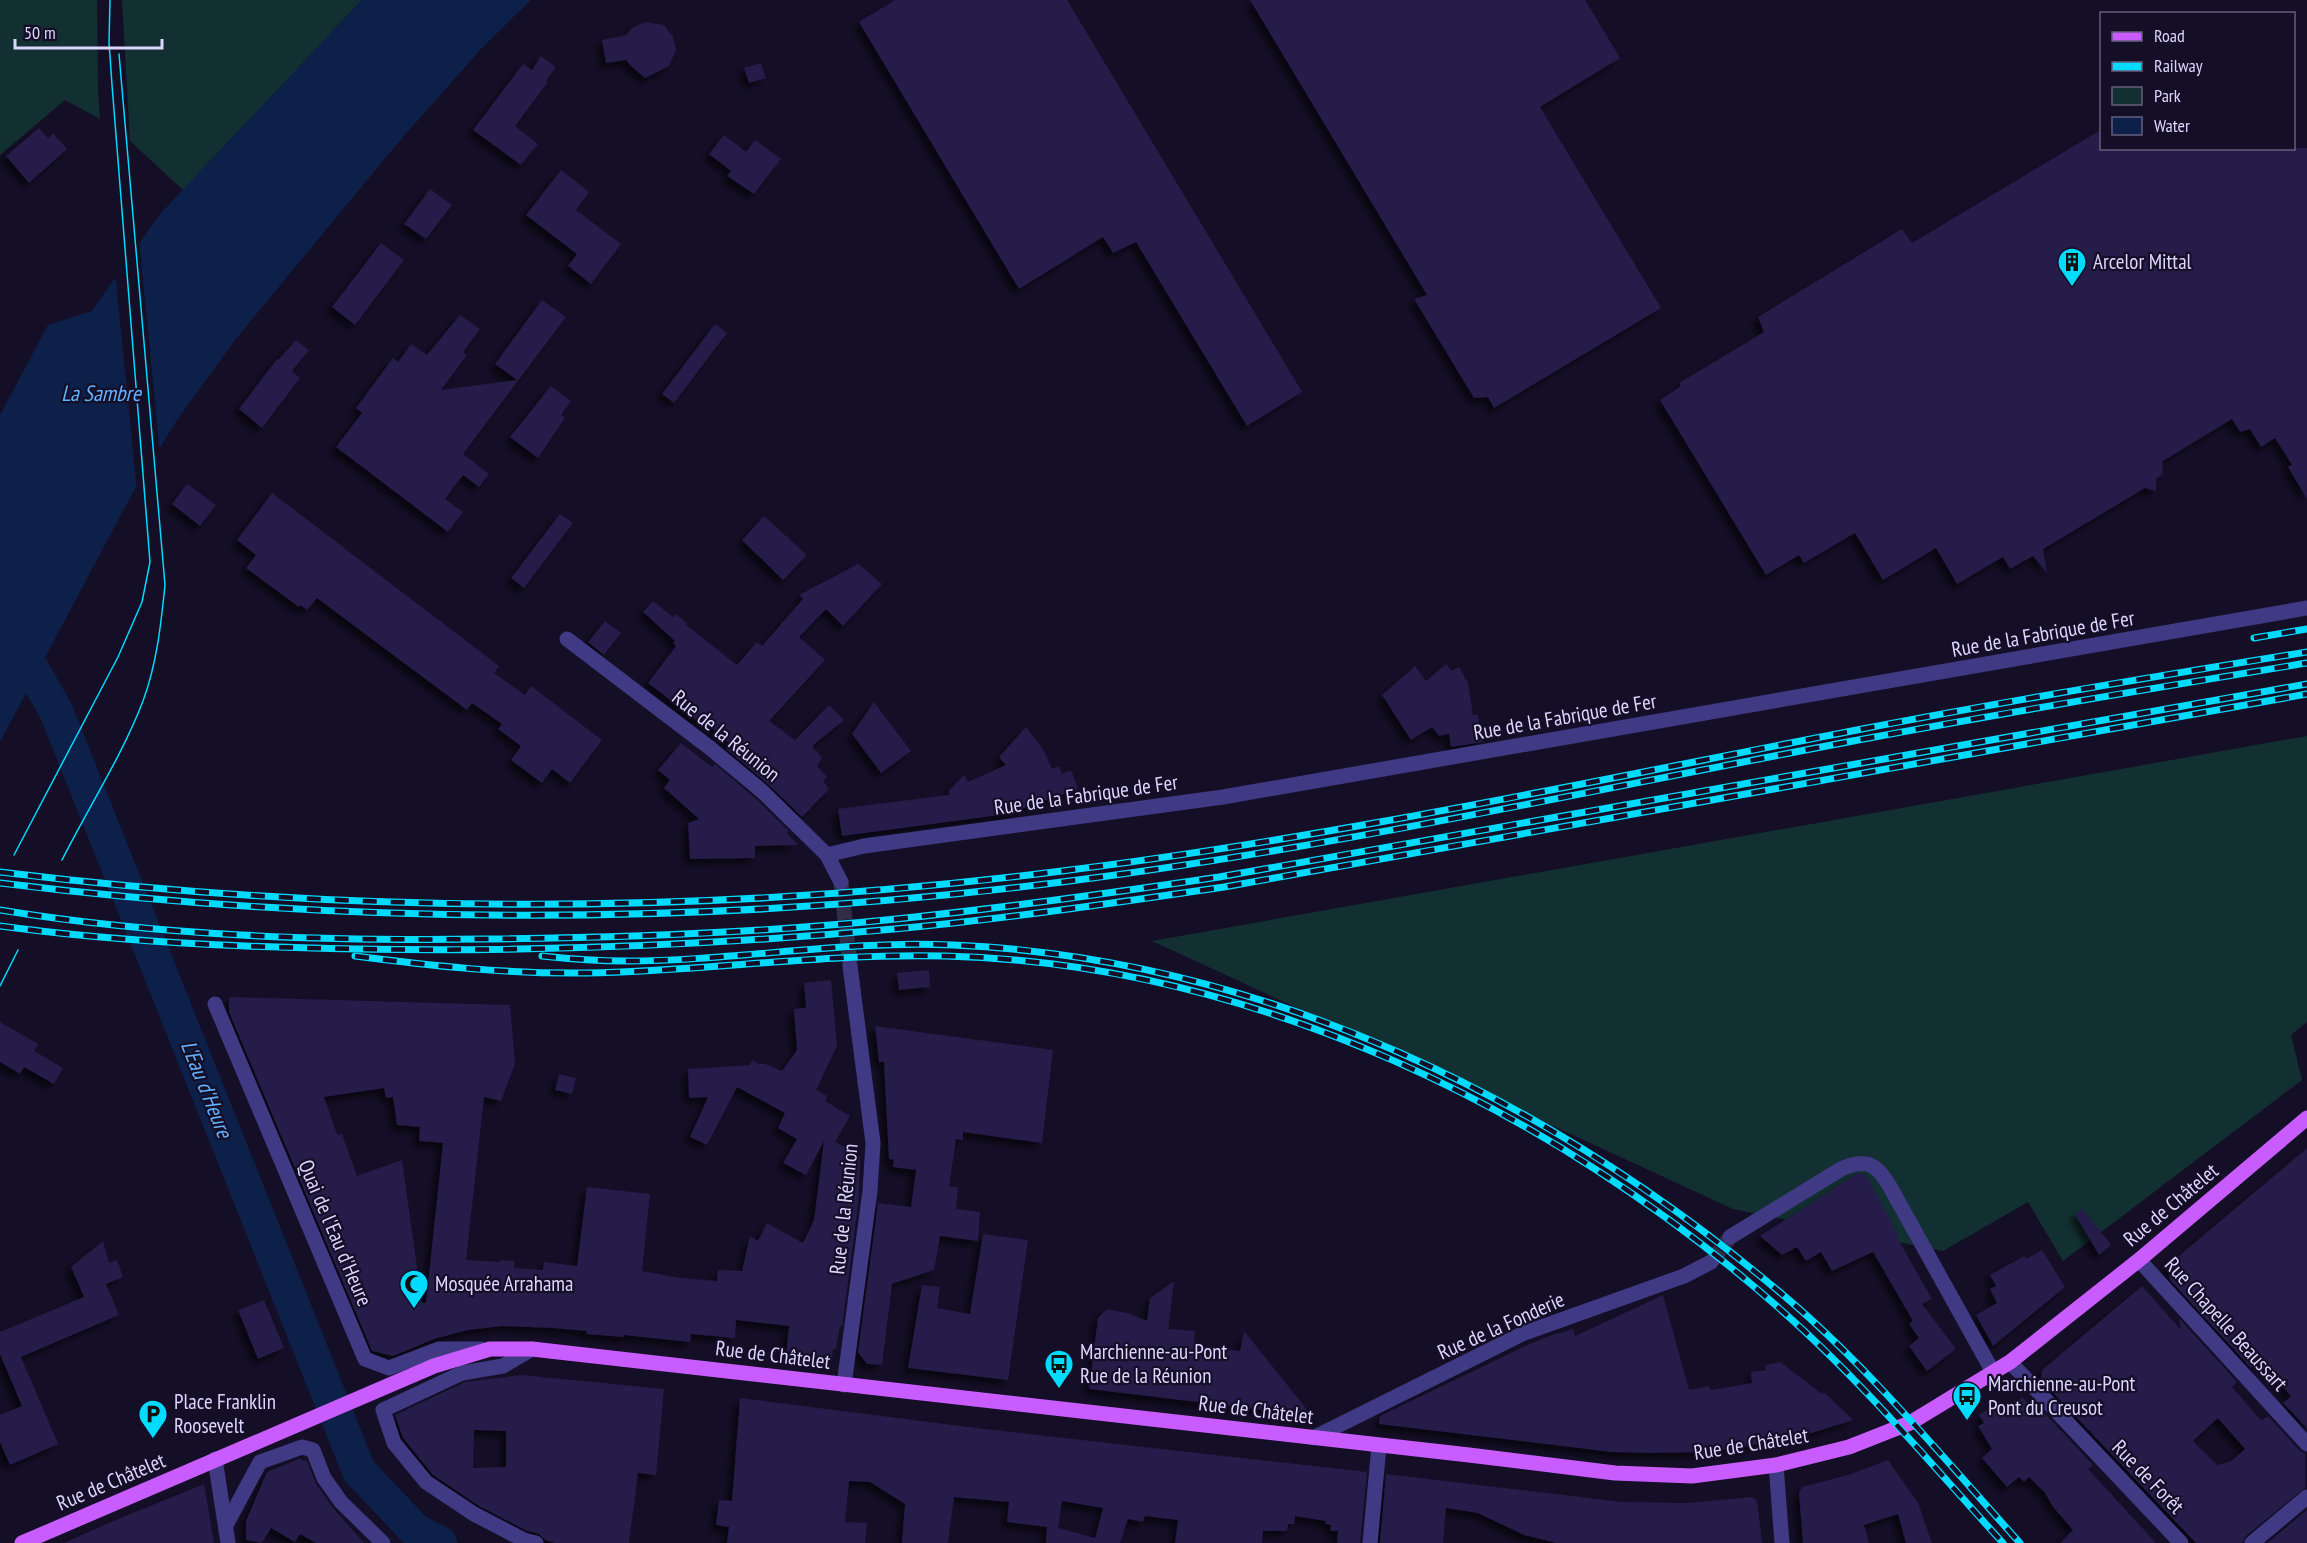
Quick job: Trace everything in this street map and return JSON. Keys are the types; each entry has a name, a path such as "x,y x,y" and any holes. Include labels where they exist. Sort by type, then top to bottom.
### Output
{"main road":[{"name":"Rue de Châtelet","path":"22,1543 434,1366 490,1350 532,1349 1616,1473 1692,1476 1776,1466 1849,1447 1910,1423 2010,1362 2139,1260 2307,1118"}],"street":[{"name":"Rue de la Fabrique de Fer","path":"827,855 864,846 1234,795 2307,608"},
{"name":"Rue de la Réunion","path":"567,639 710,748 763,792 827,855 841,882"},
{"name":"Rue de la Réunion","path":"844,1385 870,1191 873,1143 850,966"},
{"name":"Quai de l'Eau d'Heure","path":"215,1004 365,1359 388,1368 439,1349 490,1350"},
{"path":"1730,1237 1841,1169 1854,1163 1869,1163 1880,1170 1889,1185 1993,1372"},
{"name":"Rue Chapelle Beaussart","path":"2139,1260 2307,1444"},
{"name":"Rue de la Fonderie","path":"1313,1438 1522,1334 1684,1276 1711,1262"},
{"path":"532,1349 503,1366 462,1373 383,1410 394,1443 426,1482 474,1514 524,1540 536,1543"},
{"name":"Rue de Forêt","path":"2010,1362 2181,1543"},
{"path":"1370,1543 1379,1446"},
{"path":"226,1525 260,1462 302,1447 313,1450 324,1478 341,1502 383,1543"},
{"path":"215,1459 228,1543"},
{"path":"1776,1466 1782,1543"},
{"path":"2252,1543 2307,1497"}],"green space":[{"path":"0,0 97,0 100,119 65,100 0,155"},
{"path":"122,0 362,0 183,190 130,141"},
{"path":"2307,736 2307,1022 2291,1035 2302,1080 2063,1261 2028,1202 1943,1251 1733,1209 1152,941"}],"water":[{"name":"La Sambre","path":"362,0 531,0 481,49 396,145 235,340 175,423 132,494 0,742 0,415 48,325 92,311 159,215"}],"pier":[{"path":"139,239 160,454 137,492 115,272"}],"building":[{"path":"895,0 1067,0 1302,392 1247,426 1136,242 1113,253 1103,237 1019,289 859,22"},
{"path":"1250,0 1585,0 1620,58 1540,107 1661,308 1494,408 1488,397 1474,398 1414,299 1427,295"},
{"path":"645,22 664,25 673,37 676,50 669,66 645,78 626,60 606,63 602,40 626,35 632,28"},
{"path":"541,56 556,67 546,81 548,82 515,126 538,144 521,165 473,130 523,64 532,70"},
{"path":"761,63 766,78 749,83 744,68"},
{"path":"39,128 48,138 53,133 67,149 29,183 6,156"},
{"name":"Arcelor Mittal","path":"2100,130 2100,150 2295,150 2295,148 2307,148 2307,499 2288,467 2292,465 2275,438 2261,447 2250,429 2240,432 2232,419 2163,461 2162,475 2156,479 2156,491 2145,488 2043,549 2047,573 2033,556 2010,569 2003,557 1957,584 1936,548 1883,580 1855,533 1804,563 1799,555 1766,575 1660,400 1681,386 1679,383 1764,332 1758,317 1902,229 1912,243"},
{"path":"724,135 746,152 755,140 781,159 754,194 727,176 731,171 709,154"},
{"path":"561,170 589,192 576,210 621,244 591,284 568,266 577,254 526,215"},
{"path":"430,189 452,205 426,239 404,224"},
{"path":"381,243 404,260 355,325 332,307"},
{"path":"542,300 566,317 463,454 489,474 479,487 463,475 445,499 463,512 448,532 336,447 362,413 356,408 393,358 398,362 411,344 427,355 460,315 480,329 463,352 467,355 441,390 517,380 495,364"},
{"path":"715,324 727,333 674,403 662,394"},
{"path":"296,340 309,350 292,371 300,378 262,428 239,409 277,359"},
{"path":"551,386 571,401 561,415 565,418 538,458 510,437"},
{"path":"187,484 216,505 200,526 172,504"},
{"path":"272,493 499,666 494,673 525,695 531,686 602,740 570,783 552,769 542,783 511,760 521,746 498,729 502,724 472,703 467,710 317,598 307,610 300,605 299,607 246,568 256,555 237,540"},
{"path":"560,514 573,523 524,588 511,578"},
{"path":"764,516 807,555 783,580 742,540"},
{"path":"858,564 882,584 843,626 826,609 799,637 825,660 769,721 795,740 829,705 844,720 812,746 822,758 817,766 827,777 823,781 829,789 802,817 769,785 726,749 730,744 702,719 699,722 648,683 676,646 673,643 675,641 643,612 653,601 673,617 676,614 687,623 686,625 737,665 757,642 762,646 803,599 799,595"},
{"path":"605,621 621,633 604,655 588,642"},
{"path":"1446,664 1452,671 1459,667 1468,683 1473,715 1478,715 1483,742 1451,747 1449,734 1439,736 1432,727 1411,740 1382,695 1415,666 1426,681"},
{"path":"874,702 911,751 881,773 852,734"},
{"path":"1026,727 1044,751 1052,769 1059,766 1062,774 1071,770 1078,789 1007,814 842,836 838,809 949,795 949,790 964,775 968,782 1006,765 999,757"},
{"path":"681,743 712,767 715,764 756,799 789,831 787,833 798,845 755,846 755,858 690,859 688,823 699,819 664,788 670,780 658,770"},
{"path":"929,970 930,987 899,990 897,973"},
{"path":"831,980 837,1046 816,1090 827,1096 825,1101 850,1116 835,1142 860,1156 859,1197 842,1328 840,1325 832,1360 786,1355 789,1326 736,1320 735,1338 691,1334 690,1342 624,1335 624,1337 586,1334 587,1331 553,1328 502,1326 468,1330 434,1339 393,1356 372,1351 229,1012 229,997 510,1005 515,1064 501,1101 484,1097 466,1260 514,1261 514,1268 543,1270 544,1262 577,1266 587,1187 650,1194 642,1271 680,1278 717,1281 718,1270 742,1271 750,1236 758,1241 767,1223 803,1243 814,1220 824,1141 806,1175 783,1163 797,1139 778,1128 785,1113 737,1087 707,1145 690,1137 708,1097 689,1098 688,1069 750,1065 752,1060 782,1071 797,1050 794,1009 806,1008 804,983","holes":["384,1088 386,1098 393,1097 397,1125 420,1127 419,1141 443,1143 426,1303 422,1303 402,1160 357,1176 342,1134 338,1135 336,1132 324,1097"]},
{"path":"0,1022 38,1044 34,1051 63,1068 54,1084 24,1067 20,1074 0,1062"},
{"path":"875,1026 1053,1050 1042,1143 963,1132 963,1140 956,1139 949,1187 958,1187 956,1209 980,1212 978,1241 940,1236 934,1270 892,1284 882,1365 867,1364 858,1352 878,1203 911,1207 916,1170 893,1167 894,1160 889,1159 884,1062 879,1062"},
{"path":"559,1074 576,1078 572,1094 555,1090"},
{"path":"2307,1148 2307,1428 2283,1403 2291,1396 2260,1360 2251,1368 2170,1280 2167,1266"},
{"path":"1858,1173 1866,1175 1898,1234 1896,1236 1932,1299 1922,1304 1956,1349 1927,1371 1909,1346 1919,1338 1909,1324 1913,1321 1873,1252 1832,1271 1821,1252 1806,1261 1797,1247 1782,1255 1760,1236"},
{"path":"2083,1209 2111,1245 2099,1255 2075,1214"},
{"path":"983,1234 1028,1240 1008,1380 908,1368 922,1285 940,1287 937,1308 970,1314"},
{"path":"103,1241 109,1263 117,1260 123,1277 106,1284 119,1315 21,1357 58,1444 10,1465 0,1442 0,1415 22,1406 0,1354 0,1332 84,1297 71,1267"},
{"path":"2042,1250 2065,1287 1993,1346 1976,1315 1997,1303 1990,1289 1996,1286 1990,1275 2024,1256 2026,1259"},
{"path":"1174,1281 1168,1329 1195,1331 1194,1346 1240,1351 1244,1331 1312,1416 1089,1389 1098,1318 1107,1309 1127,1313 1147,1321 1150,1298"},
{"path":"2142,1286 2181,1330 2179,1318 2237,1382 2232,1387 2258,1417 2262,1420 2268,1416 2300,1451 2305,1453 2305,1488 2246,1536 2242,1543 2196,1543 2041,1380 2042,1370","holes":["2218,1418 2245,1449 2230,1462 2217,1465 2193,1441"]},
{"path":"1663,1295 1689,1390 1708,1386 1711,1390 1752,1383 1751,1372 1766,1370 1765,1365 1780,1362 1822,1394 1824,1392 1853,1420 1796,1438 1767,1443 1705,1452 1652,1453 1612,1452 1379,1424 1380,1416 1523,1347 1573,1329 1575,1336"},
{"path":"264,1300 284,1348 258,1359 238,1310"},
{"path":"522,1375 664,1389 656,1475 638,1473 629,1543 555,1543 545,1540 539,1534 527,1531 479,1506 433,1475 403,1438 395,1415 465,1382","holes":["474,1430 506,1431 506,1467 473,1468"]},
{"path":"2022,1397 2038,1414 2038,1406 2093,1465 2088,1469 2156,1543 2060,1543 2073,1530 2053,1507 2045,1493 2029,1477 2024,1482 2019,1477 2007,1487 1982,1458 1992,1449 1978,1426 1984,1423 1979,1415 1995,1405 2002,1416"},
{"path":"740,1398 984,1429 1367,1472 1360,1543 1337,1543 1338,1531 1330,1531 1331,1525 1325,1524 1326,1521 1295,1516 1294,1524 1288,1524 1287,1531 1263,1531 1262,1543 1175,1543 1178,1520 1145,1516 1143,1522 1128,1519 1120,1543 1046,1543 1047,1527 1007,1522 1009,1502 954,1497 948,1543 902,1543 905,1504 870,1482 849,1481 845,1522 867,1523 865,1543 727,1543 729,1527 716,1525 719,1500 732,1501","holes":["1062,1501 1103,1508 1094,1542 1095,1538 1058,1528"]},
{"path":"299,1459 307,1461 316,1484 333,1508 364,1543 316,1543 300,1534 295,1542 271,1528 262,1543 246,1540 246,1521 267,1472"},
{"path":"1888,1460 1918,1503 1932,1543 1906,1543 1898,1514 1864,1525 1869,1543 1803,1543 1799,1493 1802,1487 1848,1475"},
{"path":"1386,1474 1621,1502 1688,1503 1752,1497 1757,1501 1762,1543 1557,1543 1524,1535 1478,1513 1446,1508 1443,1543 1380,1543"},
{"path":"204,1484 214,1543 64,1543 111,1522"},
{"path":"2307,1510 2307,1543 2267,1543"}],"waterway":[{"name":"L'Eau d'Heure","path":"0,613 56,711 359,1471 415,1530 440,1543"}],"tunnel":[{"path":"841,882 850,966"},
{"path":"1711,1262 1730,1237"}],"tram line":[{"path":"14,855 118,657 142,602 150,562 112,85 109,42 110,0"},
{"path":"62,860 115,762 143,701 155,658 165,585 119,54"},
{"path":"0,986 18,950"}],"railway":[{"path":"2254,638 2307,629"},
{"path":"0,872 132,886 265,896 398,902 531,904 665,902 797,896 930,885 1062,871 1262,842 1461,807 1970,709 2307,652"},
{"path":"0,883 132,897 265,907 398,913 531,915 665,913 797,907 930,896 1164,868 1366,835 1923,728 2307,663"},
{"path":"0,910 120,926 181,931 363,939 638,936 793,928 896,919 1058,900 1219,877 2307,684"},
{"path":"0,926 178,943 424,950 693,943 827,935 935,925 1224,887 2307,694"},
{"path":"542,956 605,961 667,960 912,944 953,945 1068,956 1182,978 1292,1011 1400,1053 1504,1104 1604,1162 1699,1228 1789,1300 1849,1356 1908,1417 2020,1543"},
{"path":"355,956 470,969 586,973 855,957 945,956 1059,965 1173,986 1284,1018 1392,1060 1497,1111 1597,1170 1692,1237 1780,1309 1839,1364 2003,1543"}],"place":[{"name":"Arcelor Mittal","path":"2072,288"},
{"name":"Mosquée Arrahama","path":"414,1310"},
{"name":"Marchienne-au-Pont Rue de la Réunion","path":"1059,1390"},
{"name":"Marchienne-au-Pont Pont du Creusot","path":"1967,1422"},
{"name":"Place Franklin Roosevelt","path":"153,1440"}]}
